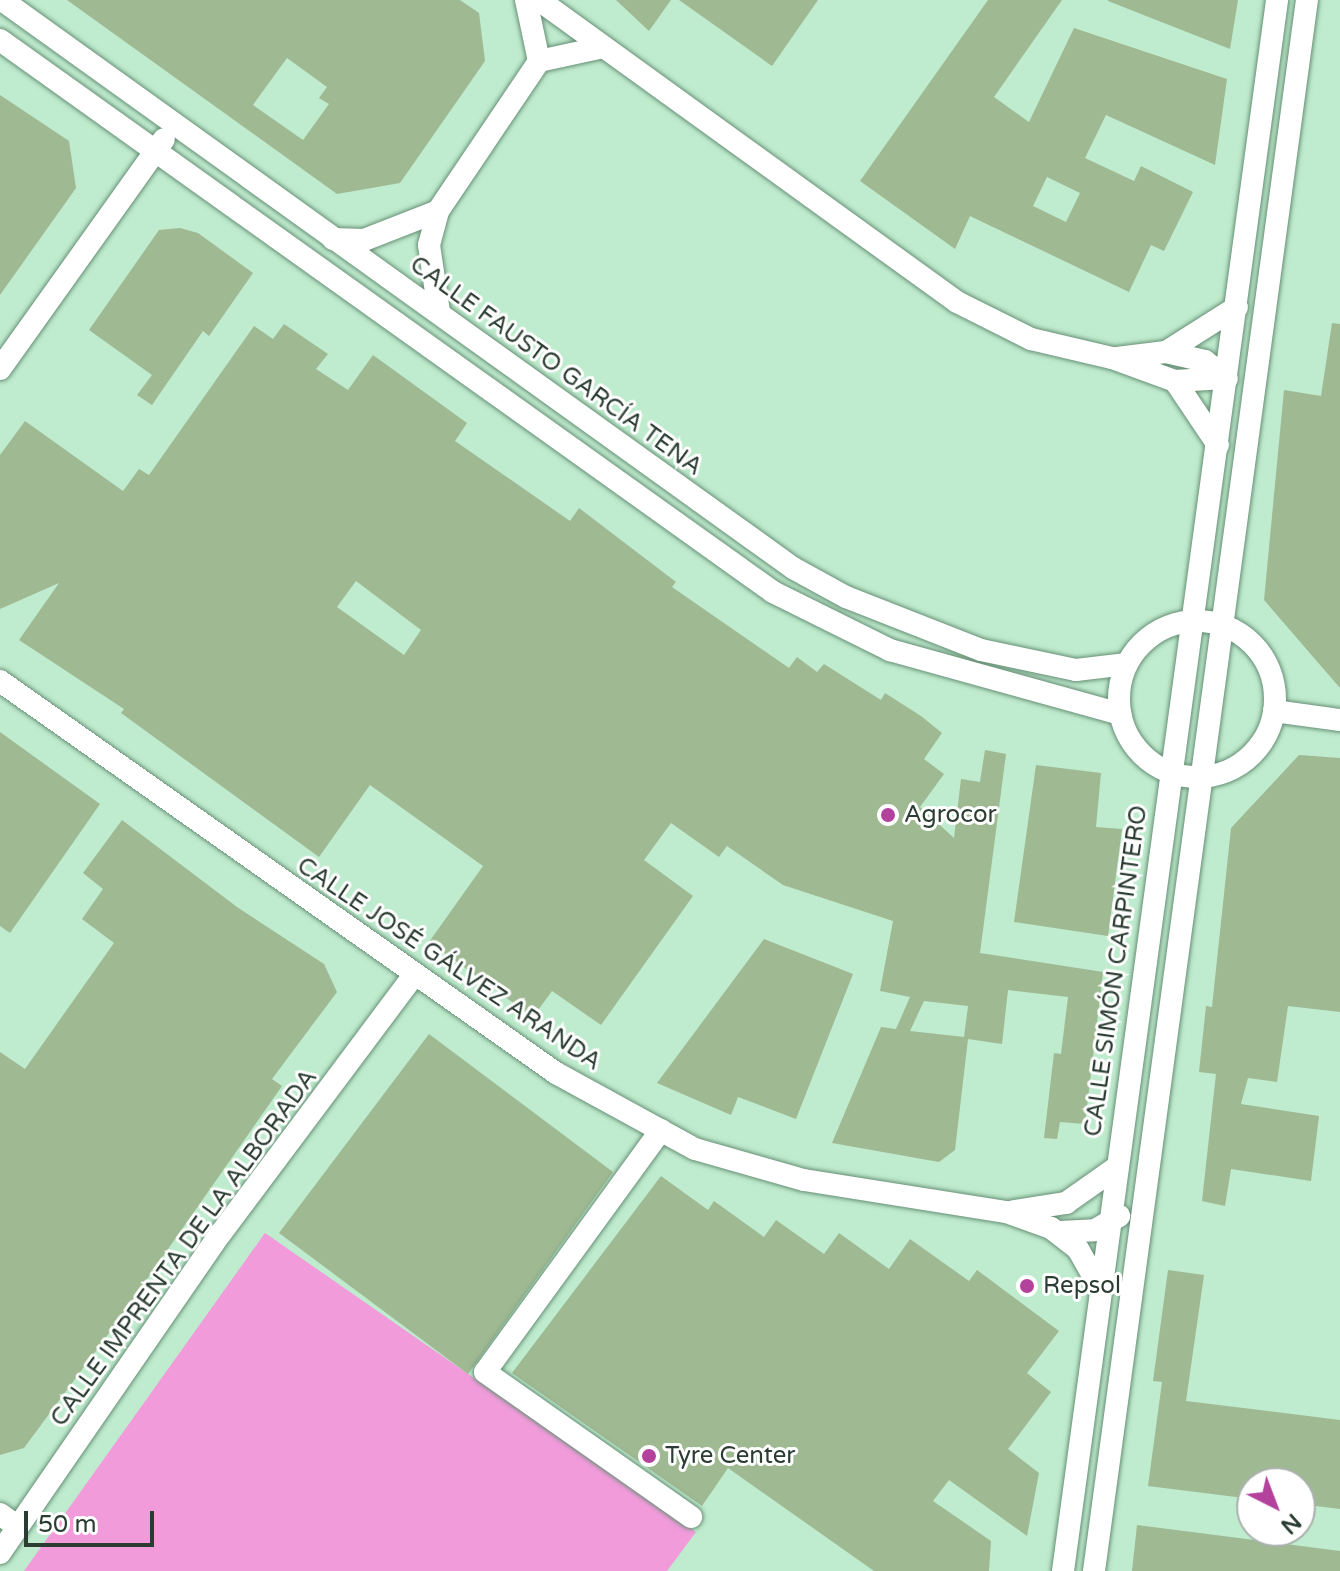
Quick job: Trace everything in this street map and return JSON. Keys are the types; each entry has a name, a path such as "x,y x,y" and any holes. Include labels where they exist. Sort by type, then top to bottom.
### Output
{"street":[{"name":"CALLE FAUSTO GARCÍA TENA","path":"2,0 173,127 439,312 793,568 846,597 981,650 1076,670 1106,670 1127,664"},
{"path":"526,0 539,61"},
{"path":"539,0 957,302 1031,339 1112,358 1175,381 1225,378 1261,351"},
{"name":"CALLE SIMÓN CARPINTERO","path":"1063,1571 1169,772 1218,445 1277,0"},
{"name":"CALLE SIMÓN CARPINTERO","path":"1094,1571 1225,626 1307,0"},
{"path":"0,40 773,592 890,650 1120,714"},
{"path":"439,312 429,245 438,211 539,61 604,47"},
{"path":"1261,119 1275,133 1291,122"},
{"path":"0,369 173,127"},
{"path":"1257,157 1272,144 1286,160"},
{"path":"332,239 364,240 438,211"},
{"path":"1166,352 1237,307"},
{"path":"1112,358 1166,352 1205,361 1225,378"},
{"name":"CALLE SIMÓN CARPINTERO","path":"1225,378 1232,383 1239,428 1228,509 1235,550"},
{"path":"1175,381 1218,445"},
{"path":"1191,621 1225,626 1248,639 1265,660 1274,685 1274,711 1265,736 1249,757 1227,771 1202,777 1169,772 1146,759 1129,739 1120,714 1119,689 1127,664 1143,642 1165,627 1191,621"},
{"name":"CALLE JOSÉ GÁLVEZ ARANDA","path":"0,681 413,976 556,1073 695,1149 804,1180 1006,1212 1060,1232 1078,1249 1100,1288"},
{"path":"1274,711 1340,720"},
{"name":"CALLE IMPRENTA DE LA ALBORADA","path":"0,1553 9,1521 413,976"},
{"path":"661,1130 485,1372 691,1517"},
{"name":"CALLE JOSÉ GÁLVEZ ARANDA","path":"1006,1212 1066,1203 1117,1167"},
{"path":"1060,1232 1109,1225 1144,1194"},
{"path":"1066,1203 1109,1225 1135,1264"}],"shaded area":[{"path":"265,1233 696,1532 667,1571 24,1571"}],"building":[{"path":"67,0 460,0 479,13 485,61 400,183 337,194","holes":["287,58 327,87 319,98 329,104 303,140 253,105"]},
{"path":"616,0 671,0 649,31"},
{"path":"679,0 818,0 772,66"},
{"path":"988,0 1062,0 994,97 1029,122 1074,28 1227,79 1215,165 1106,115 1085,158 1134,181 1141,166 1193,192 1164,251 1151,245 1129,292 970,216 955,249 860,181","holes":["1047,177 1080,193 1066,222 1033,206"]},
{"path":"1108,0 1238,0 1230,49 1108,1"},
{"path":"0,95 69,141 76,188 0,295"},
{"path":"180,228 198,233 253,273 209,336 203,331 152,405 137,395 152,375 89,330 159,230"},
{"path":"1332,323 1340,324 1340,688 1264,600 1284,390 1321,396"},
{"path":"284,324 328,354 316,369 348,390 373,355 467,423 455,441 570,521 579,508 676,582 672,587 789,668 797,657 817,672 824,664 881,700 885,693 921,716 942,733 924,759 944,774 920,807 954,838 961,779 980,782 985,750 1006,754 980,953 1103,972 1085,1124 1060,1122 1057,1139 1044,1138 1054,1053 1061,1054 1068,997 1008,990 1002,1044 968,1039 955,1150 939,1162 832,1143 881,1027 896,1029 910,997 880,991 893,921 783,885 727,846 719,857 671,823 644,860 693,896 601,1025 552,991 533,1017 429,942 483,866 370,785 319,857 121,713 124,709 19,640 59,583 0,609 0,455 25,421 123,491 139,469 149,475 254,326 273,339","holes":["356,581 421,630 404,655 337,607","924,1001 968,1006 964,1037 910,1031"]},
{"path":"0,732 100,804 10,933 0,926"},
{"path":"1299,755 1340,758 1340,1012 1288,1006 1277,1082 1248,1078 1241,1104 1319,1116 1311,1181 1231,1169 1225,1206 1202,1201 1216,1074 1199,1072 1206,1006 1212,1007 1231,828"},
{"path":"1036,765 1101,773 1096,827 1122,829 1108,936 1014,922"},
{"path":"122,820 237,907 324,964 337,992 272,1079 282,1086 115,1325 24,1448 0,1455 0,1052 25,1069 114,943 82,919 103,889 83,873"},
{"path":"764,939 853,974 796,1119 738,1097 731,1115 657,1083"},
{"path":"429,1034 613,1172 468,1374 279,1233"},
{"path":"661,1176 708,1210 714,1201 764,1237 776,1220 824,1254 839,1233 889,1269 910,1239 969,1281 977,1270 1059,1331 1027,1373 1051,1392 1008,1449 1039,1473 1027,1536 949,1480 933,1501 991,1541 989,1571 874,1571 728,1468 702,1506 512,1373"},
{"path":"1168,1270 1204,1275 1186,1401 1340,1420 1340,1509 1316,1506 1316,1467 1236,1467 1236,1497 1148,1486 1162,1382 1153,1381"},
{"path":"1137,1525 1236,1538 1236,1547 1309,1547 1340,1551 1340,1571 1132,1571"}],"place":[{"name":"Agrocor","path":"888,815"},
{"name":"Repsol","path":"1027,1286"},
{"name":"Tyre Center","path":"649,1456"}]}
